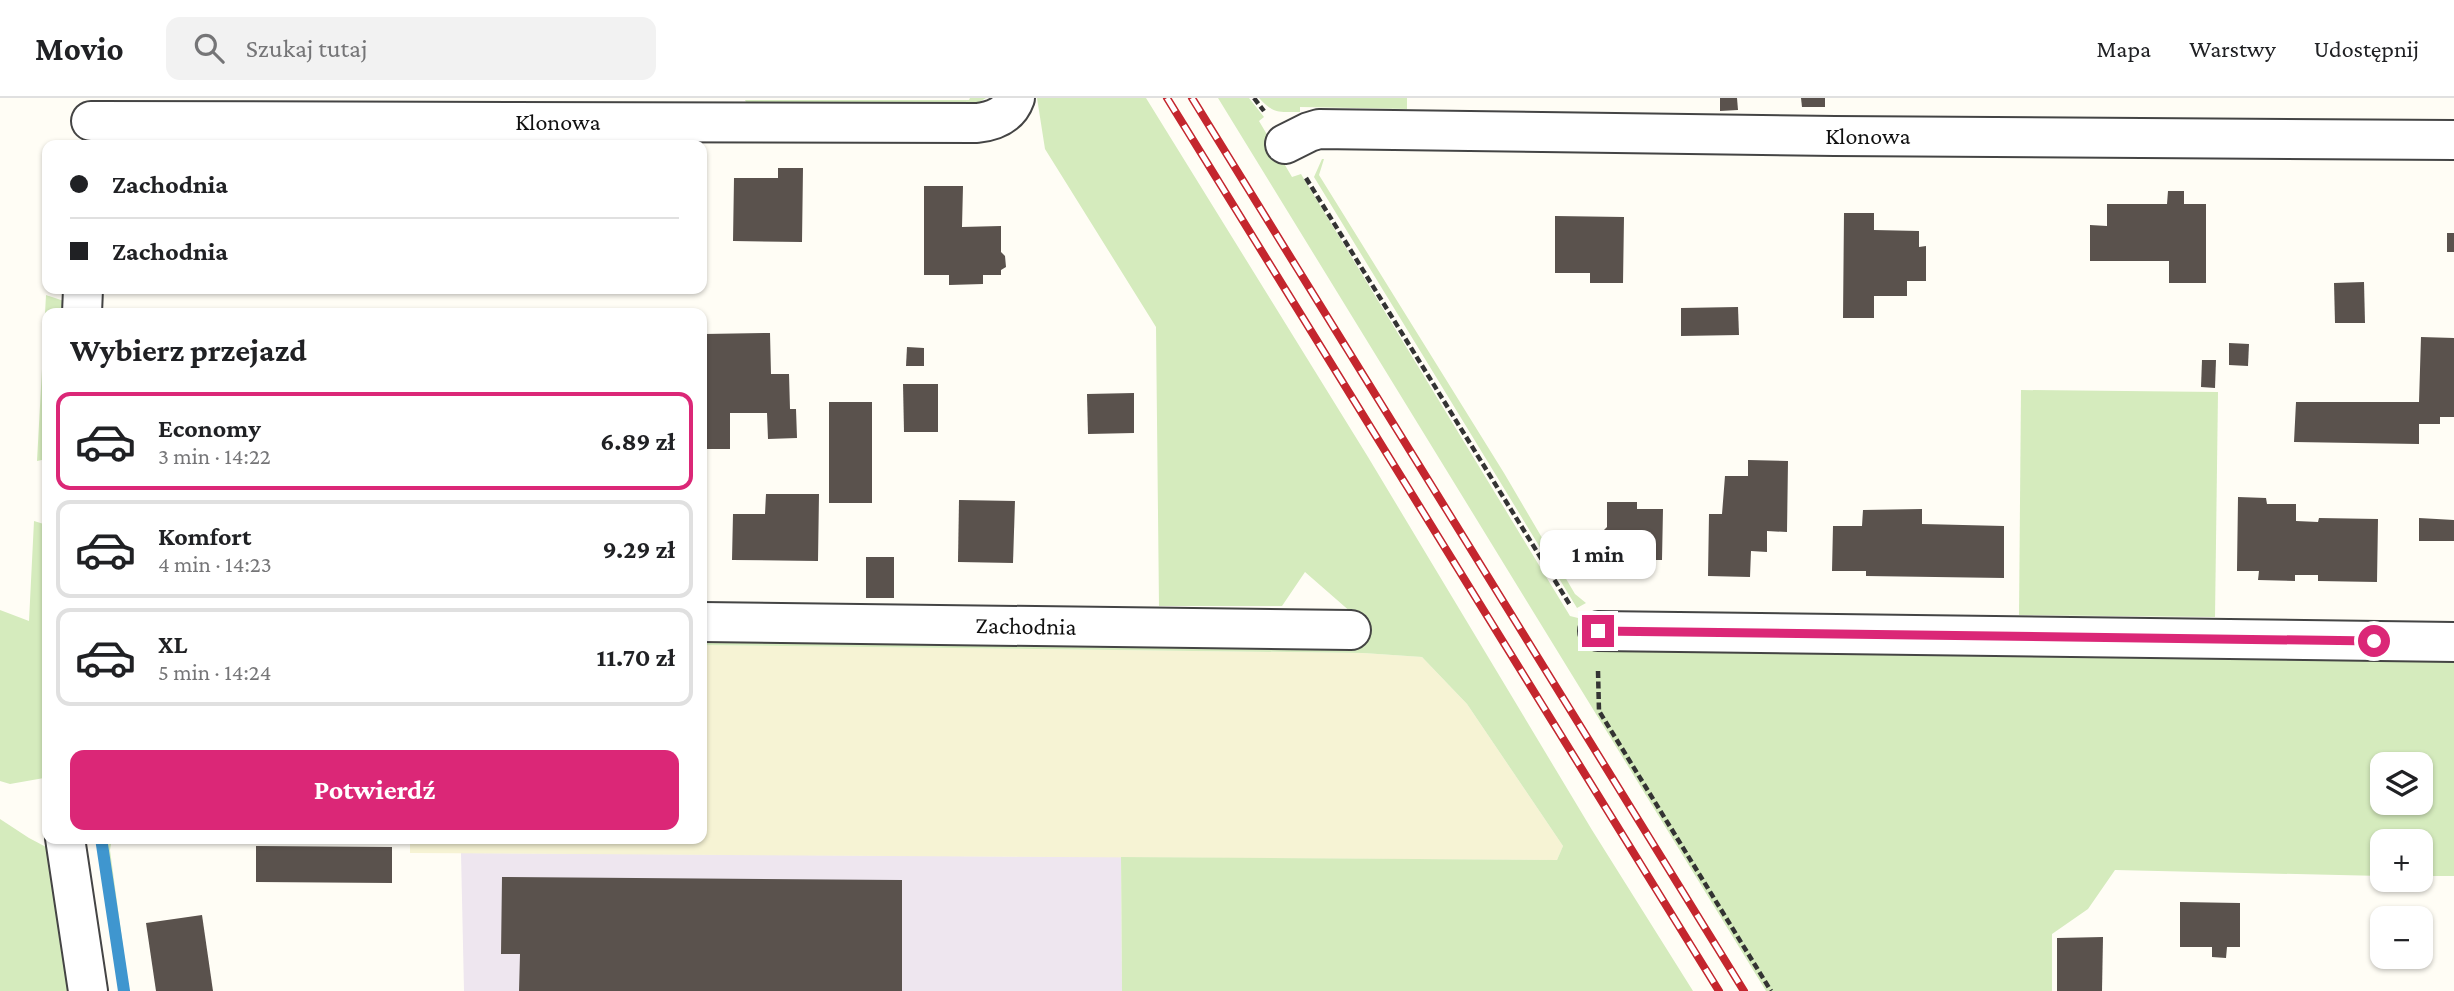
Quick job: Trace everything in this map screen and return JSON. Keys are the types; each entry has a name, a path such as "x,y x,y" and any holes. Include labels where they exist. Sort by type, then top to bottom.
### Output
{"street":[{"name":"Klonowa","path":"91,121 977,123 1004,114 1015,98"},
{"name":"Klonowa","path":"1285,144 1319,129 2454,140"},
{"name":"Zachodnia","path":"707,622 1351,629"},
{"path":"1598,631 2454,642"},
{"path":"66,844 88,991"}],"path":[{"path":"1285,144 1573,610 1587,619 1598,631 1599,711 1771,991"}],"shaded area":[{"path":"707,645 1363,653 1422,657 1467,704 1563,846 1557,860 410,853 410,844 707,844"},
{"path":"461,853 1121,857 1122,991 464,991"}],"green space":[{"path":"986,98 969,108 750,110 745,100 969,100"},
{"path":"1037,98 1146,98 1693,991 1122,991 1121,857 1557,860 1563,846 1467,704 1422,657 1363,653 707,645 707,635 1360,620 1305,572 1282,606 1159,606 1156,327 1045,149"},
{"path":"1218,98 1249,98 1264,117 1259,121 1292,177 1301,174 1570,616 1586,620 1602,644 2454,662 2454,876 2433,876 2433,829 2370,829 2370,876 2115,870 2088,909 2052,934 2052,991 1766,991"},
{"path":"1259,98 1407,98 1407,109 1300,107 1300,112 1282,112 1268,107"},
{"path":"1322,159 1319,175 1504,473 1575,594 1586,603 1577,608 1314,177"},
{"path":"46,295 64,301 64,308 45,308"},
{"path":"42,369 42,460 37,461"},
{"path":"2021,390 2218,392 2215,617 2019,615"},
{"path":"34,521 42,523 42,778 10,784 0,781 0,610 29,621"},
{"path":"0,819 48,848 71,991 0,991"},
{"path":"97,844 111,844 129,991 119,991"}],"building":[{"path":"1720,98 1737,98 1738,110 1720,111"},
{"path":"1801,98 1825,98 1825,107 1802,107"},
{"path":"778,168 803,168 802,242 733,241 734,178 778,178"},
{"path":"924,186 963,186 962,227 1001,226 1001,252 1005,256 1006,267 1001,270 1001,275 983,275 983,284 949,285 949,275 924,275"},
{"path":"2168,191 2184,191 2184,204 2206,204 2206,283 2169,283 2169,261 2090,261 2090,225 2107,226 2107,204 2167,204"},
{"path":"1844,213 1874,213 1874,230 1919,231 1919,247 1926,246 1926,281 1907,281 1907,296 1874,296 1874,318 1843,318"},
{"path":"1555,216 1624,217 1623,283 1590,283 1590,273 1555,273"},
{"path":"2447,233 2454,233 2454,252 2447,252"},
{"path":"2364,282 2365,323 2335,323 2334,283"},
{"path":"1738,307 1739,335 1681,336 1681,308"},
{"path":"770,333 771,374 789,374 790,409 796,409 797,438 768,439 767,413 730,413 730,449 707,449 707,334"},
{"path":"2421,337 2454,338 2454,417 2440,417 2440,424 2419,424 2419,444 2294,442 2296,402 2419,402"},
{"path":"2229,343 2249,344 2248,366 2229,365"},
{"path":"907,347 924,348 924,366 906,366"},
{"path":"2202,360 2216,360 2215,388 2201,387"},
{"path":"903,384 938,384 938,432 904,432"},
{"path":"1134,393 1134,433 1088,434 1087,394"},
{"path":"829,402 872,402 872,503 829,503"},
{"path":"1748,460 1788,461 1787,532 1767,531 1767,552 1751,551 1750,577 1708,576 1709,514 1722,514 1725,476 1748,476"},
{"path":"766,494 819,494 818,561 732,560 733,514 765,514"},
{"path":"2238,497 2266,498 2267,504 2296,504 2296,521 2318,522 2319,518 2378,519 2377,582 2318,581 2318,575 2295,575 2295,581 2258,580 2259,571 2237,571"},
{"path":"959,500 1015,501 1013,563 958,562"},
{"path":"1607,502 1637,502 1637,509 1663,509 1662,560 1651,560 1651,570 1607,570 1607,545 1603,541 1603,531 1607,527"},
{"path":"1922,509 1922,524 2004,526 2004,578 1866,576 1866,571 1832,571 1833,526 1862,526 1863,510"},
{"path":"2419,518 2454,520 2454,541 2419,541"},
{"path":"866,557 894,557 894,598 866,598"},
{"path":"256,846 392,847 392,883 256,882"},
{"path":"502,877 902,880 902,991 519,991 520,954 501,954"},
{"path":"2180,902 2240,903 2240,947 2227,947 2226,958 2212,957 2212,947 2180,947"},
{"path":"202,915 213,991 156,991 146,923"},
{"path":"2103,937 2102,991 2057,991 2057,938"}],"waterway":[{"path":"102,844 124,991"}],"railway":[{"path":"1167,98 1719,991"},
{"path":"1192,98 1744,991"}],"route":[{"path":"1598,631 2374,641"}]}
